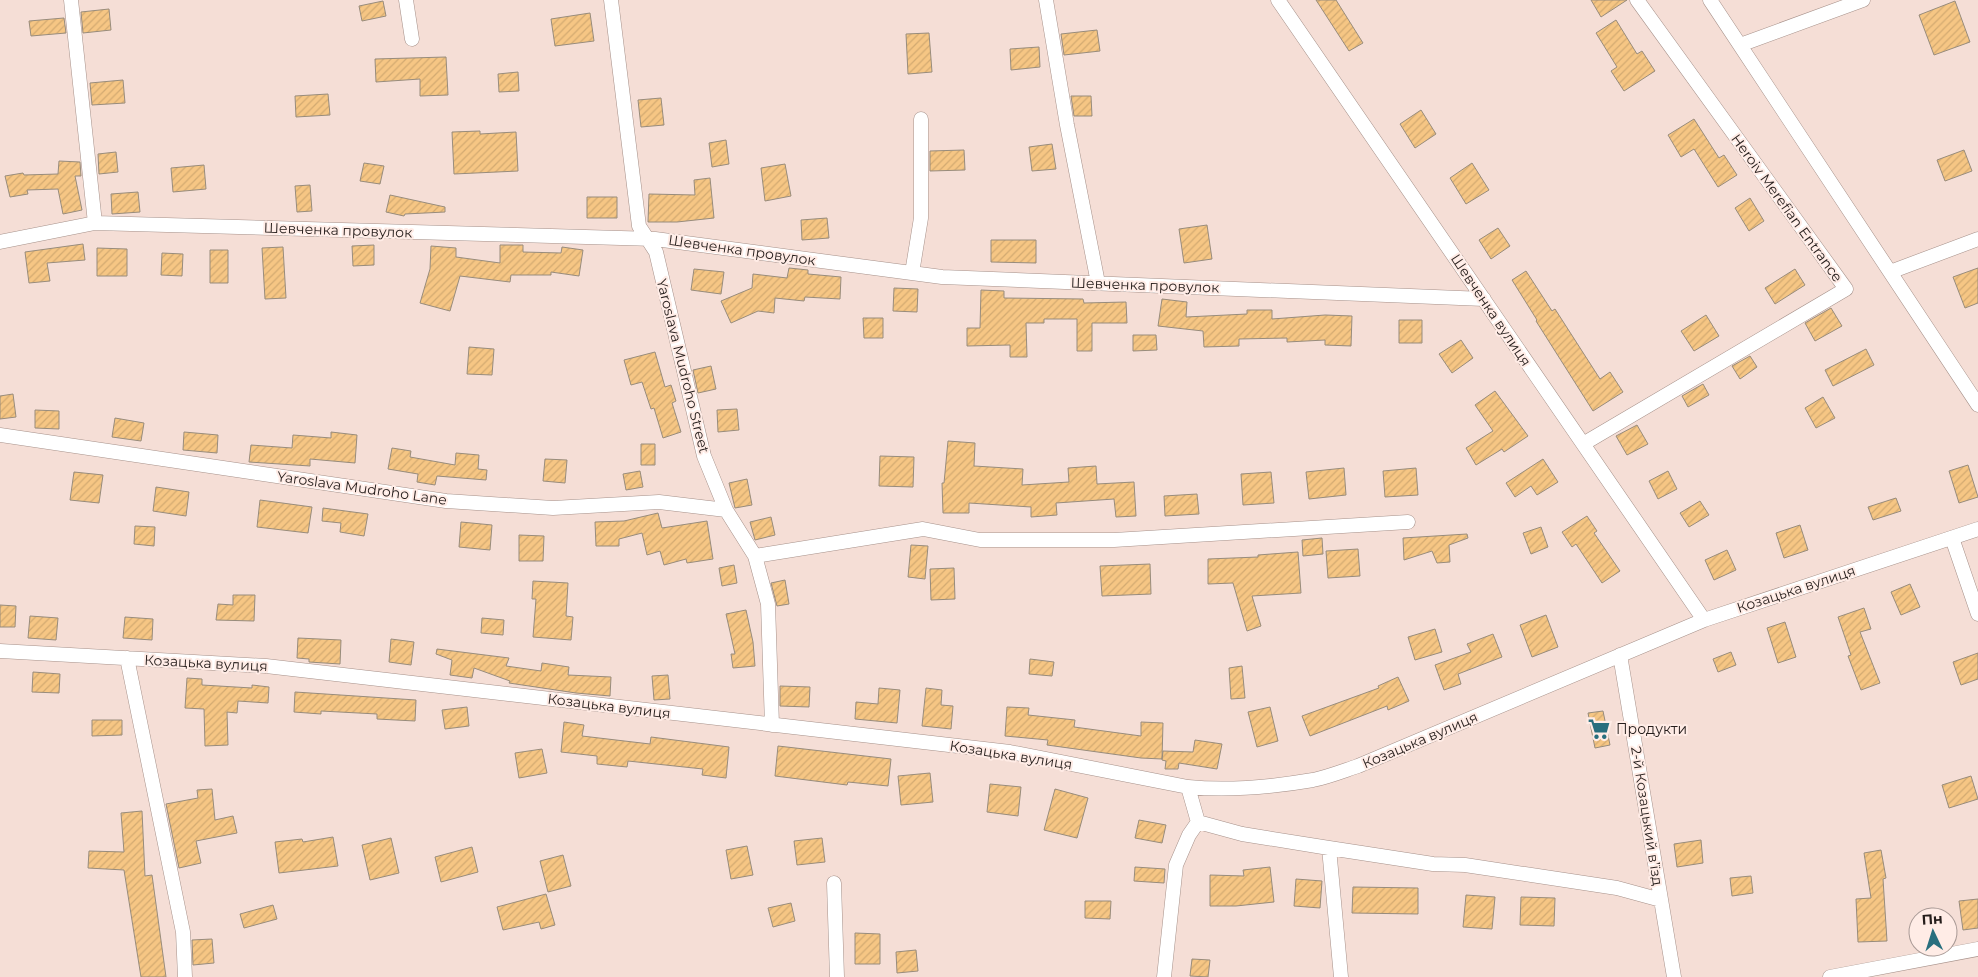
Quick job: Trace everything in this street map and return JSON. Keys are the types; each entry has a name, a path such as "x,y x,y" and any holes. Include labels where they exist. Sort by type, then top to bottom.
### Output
{"street":[{"path":"71,0 95,223"},
{"path":"406,0 412,39"},
{"name":"Yaroslava Mudroho Street","path":"611,0 639,226 656,252 704,456 726,510 754,556 768,604 772,725"},
{"path":"1046,0 1066,125 1098,284"},
{"name":"Шевченка вулиця","path":"1278,0 1704,620"},
{"name":"Heroiv Merefian Entrance","path":"1583,444 1846,289 1637,0"},
{"path":"1710,0 1978,405"},
{"path":"1740,45 1863,0"},
{"path":"912,273 921,218 921,119"},
{"name":"Шевченка провулок","path":"0,242 95,223 647,239 942,277 1484,300"},
{"path":"1890,272 1978,239"},
{"name":"Yaroslava Mudroho Lane","path":"0,435 446,501 554,508 659,502 726,510"},
{"path":"754,556 923,530 980,540 1114,540 1408,522"},
{"name":"Козацька вулиця","path":"0,651 266,666 1010,752 1188,786 1213,789 1276,785 1314,780 1358,766 1704,620 1978,529"},
{"path":"1952,538 1978,614"},
{"name":"2-й Козацький в’їзд","path":"1620,655 1674,977"},
{"path":"127,658 183,932 185,977"},
{"path":"1188,786 1198,822"},
{"path":"1198,822 1242,834 1432,864 1465,865 1617,888 1661,900"},
{"path":"1164,977 1176,865 1189,835 1198,822"},
{"path":"1329,848 1341,977"},
{"path":"834,883 836,977"},
{"path":"1830,977 1978,950"}],"building":[{"path":"1316,0 1336,0 1363,43 1349,51"},
{"path":"1591,0 1627,0 1601,17"},
{"path":"383,1 386,16 362,21 359,6"},
{"path":"1955,1 1970,42 1934,55 1919,15"},
{"path":"109,9 111,30 83,33 81,12"},
{"path":"590,13 594,41 555,46 551,19"},
{"path":"64,18 66,33 31,36 29,21"},
{"path":"1616,20 1637,54 1642,51 1655,71 1624,91 1611,71 1617,67 1596,33"},
{"path":"1097,30 1100,51 1064,55 1061,34"},
{"path":"929,33 932,72 908,74 906,34"},
{"path":"1039,47 1040,67 1011,70 1010,49"},
{"path":"446,57 448,95 420,96 420,79 376,82 375,59"},
{"path":"518,72 519,91 499,92 498,74"},
{"path":"123,80 125,103 92,105 90,83"},
{"path":"328,94 330,115 296,117 295,96"},
{"path":"1071,96 1091,96 1092,116 1074,116"},
{"path":"661,98 664,125 641,127 638,100"},
{"path":"1421,110 1436,134 1415,148 1400,124"},
{"path":"1694,119 1719,158 1724,155 1737,175 1718,187 1694,149 1681,157 1668,135"},
{"path":"480,131 480,134 516,132 518,171 454,174 452,132"},
{"path":"726,140 729,164 712,167 709,143"},
{"path":"1052,144 1056,169 1032,171 1029,147"},
{"path":"964,150 965,170 930,171 930,151"},
{"path":"1964,150 1972,171 1945,181 1937,160"},
{"path":"116,152 118,172 99,174 98,154"},
{"path":"59,161 80,162 81,176 75,176 82,210 63,214 58,189 27,190 28,194 10,197 5,176 23,173 24,175 58,174"},
{"path":"364,163 384,166 380,184 360,181"},
{"path":"1472,163 1489,190 1466,204 1450,178"},
{"path":"785,164 791,196 765,201 761,168"},
{"path":"204,165 206,189 173,192 171,168"},
{"path":"710,178 714,218 677,222 648,222 649,194 695,195 694,180"},
{"path":"310,185 312,211 297,212 295,186"},
{"path":"138,192 140,212 112,214 111,194"},
{"path":"390,195 445,207 445,212 405,214 404,216 386,212"},
{"path":"587,197 617,197 617,218 587,218"},
{"path":"1750,198 1764,221 1749,231 1735,208"},
{"path":"827,218 829,238 802,240 801,220"},
{"path":"1207,225 1212,259 1184,263 1179,229"},
{"path":"1498,228 1510,246 1491,259 1479,240"},
{"path":"991,240 1036,240 1036,263 991,262"},
{"path":"83,244 85,260 47,263 50,281 29,283 25,252"},
{"path":"374,245 374,265 353,266 352,246"},
{"path":"500,245 523,245 523,252 561,253 562,247 583,250 579,276 551,272 551,275 511,275 510,282 460,276 450,311 420,303 430,269 431,246 456,248 456,257 500,263"},
{"path":"283,247 286,298 265,299 262,248"},
{"path":"97,248 127,249 127,276 97,276"},
{"path":"210,250 228,250 228,283 210,283"},
{"path":"162,253 183,254 182,276 161,275"},
{"path":"789,268 808,270 808,274 841,277 840,299 805,297 804,301 775,298 774,313 758,311 731,323 721,301 752,288 753,274 787,278"},
{"path":"1978,268 1978,303 1965,308 1953,277"},
{"path":"694,269 724,272 721,294 691,290"},
{"path":"1795,269 1805,285 1775,304 1765,288"},
{"path":"1526,271 1552,311 1555,309 1600,379 1610,372 1623,392 1593,411 1512,280"},
{"path":"894,288 918,289 917,312 893,311"},
{"path":"981,290 1004,291 1004,298 1083,299 1084,303 1126,302 1127,323 1092,323 1092,351 1077,351 1077,319 1044,319 1044,323 1026,323 1027,357 1010,357 1010,345 967,346 967,328 980,328"},
{"path":"1162,299 1187,302 1186,317 1247,314 1247,310 1272,310 1272,319 1325,315 1352,316 1351,346 1325,345 1325,340 1287,342 1287,338 1239,339 1239,346 1204,347 1203,331 1158,326"},
{"path":"1831,308 1842,326 1815,341 1805,323"},
{"path":"1706,315 1719,336 1694,351 1681,331"},
{"path":"863,318 883,318 883,338 864,338"},
{"path":"1399,320 1422,320 1422,343 1399,343"},
{"path":"1133,335 1156,335 1157,350 1133,351"},
{"path":"1461,340 1473,358 1452,373 1439,354"},
{"path":"469,347 494,349 492,375 467,374"},
{"path":"1866,349 1874,365 1833,386 1825,370"},
{"path":"655,352 665,387 671,385 676,401 672,403 681,432 663,438 654,408 651,409 642,382 631,385 624,360"},
{"path":"1750,356 1757,367 1740,379 1732,366"},
{"path":"711,366 716,389 698,393 693,370"},
{"path":"1703,384 1709,395 1688,407 1682,396"},
{"path":"1495,391 1528,436 1504,452 1502,449 1476,465 1466,448 1493,431 1475,405"},
{"path":"13,394 16,417 0,419 0,396"},
{"path":"1823,397 1835,418 1816,428 1805,408"},
{"path":"737,409 739,430 718,432 717,410"},
{"path":"35,410 59,411 59,429 35,428"},
{"path":"115,418 144,423 141,441 112,437"},
{"path":"1637,425 1648,444 1627,455 1616,436"},
{"path":"184,432 218,435 217,453 183,450"},
{"path":"331,432 357,435 355,463 310,459 310,466 249,462 251,445 292,448 293,435 331,438"},
{"path":"948,441 975,443 974,466 1023,469 1022,485 1069,482 1068,468 1096,466 1097,484 1134,482 1136,516 1116,517 1114,499 1056,503 1057,515 1031,517 1031,507 969,503 969,513 943,513 942,483 944,483"},
{"path":"641,444 655,444 655,465 641,465"},
{"path":"392,448 411,451 410,457 455,465 456,453 479,455 478,469 487,470 486,480 437,476 435,485 417,482 418,474 388,469"},
{"path":"880,456 914,457 913,487 879,486"},
{"path":"545,459 567,460 565,483 543,481"},
{"path":"1543,459 1558,482 1537,495 1531,486 1515,497 1506,483"},
{"path":"1968,465 1978,497 1959,503 1949,471"},
{"path":"1344,468 1346,495 1309,499 1306,472"},
{"path":"1416,468 1418,495 1385,497 1383,471"},
{"path":"640,471 643,487 626,490 623,474"},
{"path":"1668,471 1677,489 1658,499 1649,481"},
{"path":"74,472 103,475 99,503 70,500"},
{"path":"1271,472 1274,503 1243,505 1241,474"},
{"path":"747,479 752,505 735,508 729,483"},
{"path":"156,487 189,492 186,516 153,511"},
{"path":"1197,494 1199,514 1165,516 1164,496"},
{"path":"1896,498 1901,511 1873,520 1868,507"},
{"path":"260,500 312,507 308,533 257,527"},
{"path":"1700,501 1709,515 1689,527 1680,513"},
{"path":"323,508 368,514 364,536 340,532 341,523 322,521"},
{"path":"658,513 662,528 707,521 713,559 687,563 686,559 664,565 660,551 647,555 642,533 619,539 619,546 596,546 595,522 624,521"},
{"path":"1587,516 1597,531 1594,533 1620,571 1602,583 1576,544 1572,547 1562,532"},
{"path":"771,517 775,535 755,540 750,522"},
{"path":"461,522 492,525 490,550 459,547"},
{"path":"1800,525 1808,550 1784,558 1776,533"},
{"path":"135,526 155,527 154,546 134,544"},
{"path":"1541,527 1548,547 1531,554 1523,533"},
{"path":"1467,534 1468,538 1449,545 1450,562 1437,563 1432,551 1404,560 1403,538"},
{"path":"519,535 544,536 543,561 519,561"},
{"path":"1322,538 1323,554 1303,556 1302,540"},
{"path":"911,545 928,546 925,579 908,577"},
{"path":"1358,549 1360,576 1328,578 1326,551"},
{"path":"1727,550 1736,570 1714,580 1705,560"},
{"path":"1298,552 1301,593 1252,596 1261,626 1247,631 1233,583 1208,584 1208,559 1258,557 1258,555"},
{"path":"1150,564 1151,594 1102,596 1100,566"},
{"path":"734,565 737,583 722,586 719,568"},
{"path":"954,568 955,599 931,600 930,569"},
{"path":"785,580 789,604 777,606 771,583"},
{"path":"533,581 568,583 566,616 573,617 571,640 533,637 536,599 532,599"},
{"path":"1910,584 1920,607 1901,615 1891,592"},
{"path":"233,595 255,595 254,621 216,620 218,604 233,605"},
{"path":"0,605 16,606 15,627 0,627"},
{"path":"1864,608 1871,629 1860,632 1880,683 1861,690 1848,656 1851,655 1838,617"},
{"path":"746,610 753,642 755,666 733,668 731,654 735,654 726,614"},
{"path":"1546,615 1558,647 1532,657 1520,625"},
{"path":"30,616 58,618 56,640 28,638"},
{"path":"125,617 153,619 152,640 123,638"},
{"path":"482,618 504,620 503,635 481,633"},
{"path":"1785,622 1796,657 1778,663 1767,628"},
{"path":"1435,629 1442,652 1415,660 1408,637"},
{"path":"1493,634 1502,657 1458,674 1461,684 1444,690 1435,665 1471,652 1467,644"},
{"path":"298,638 341,640 340,664 309,662 309,659 297,658"},
{"path":"391,639 414,642 411,665 389,662"},
{"path":"437,649 509,658 506,666 541,671 542,663 569,667 568,675 611,677 610,696 509,683 510,681 474,668 472,678 450,675 452,660 436,654"},
{"path":"1731,652 1736,665 1718,672 1713,659"},
{"path":"1978,653 1978,679 1961,685 1953,662"},
{"path":"1030,659 1054,662 1052,676 1029,674"},
{"path":"1242,666 1245,698 1231,699 1229,668"},
{"path":"33,672 60,674 59,693 32,692"},
{"path":"668,675 670,699 654,700 652,676"},
{"path":"1398,677 1409,701 1388,710 1387,706 1310,736 1302,716 1379,688 1378,686"},
{"path":"187,678 202,679 202,685 252,688 252,685 269,687 268,703 238,701 237,713 227,712 228,745 205,746 204,709 185,708"},
{"path":"780,686 810,687 809,707 780,706"},
{"path":"879,688 900,690 897,723 855,719 856,702 878,704"},
{"path":"926,688 942,690 941,705 953,706 951,729 922,726"},
{"path":"295,692 416,700 415,721 377,719 377,714 321,711 321,714 294,712"},
{"path":"467,707 469,726 445,729 442,710"},
{"path":"1007,707 1029,708 1028,715 1075,720 1074,727 1141,736 1141,722 1163,723 1162,759 1141,758 1047,745 1048,740 1005,736"},
{"path":"1270,707 1278,741 1257,747 1248,712"},
{"name":"Продукти","path":"1603,711 1610,745 1595,748 1588,713"},
{"path":"92,720 122,720 122,735 92,736"},
{"path":"564,722 584,725 582,736 650,744 651,737 729,747 726,778 702,775 703,769 628,761 627,767 597,764 597,756 561,752"},
{"path":"1195,740 1222,744 1217,769 1179,763 1178,769 1165,769 1166,761 1162,760 1163,751 1193,752"},
{"path":"778,746 891,759 888,786 848,782 847,785 775,776"},
{"path":"542,749 547,773 519,778 515,753"},
{"path":"930,773 933,802 901,805 898,776"},
{"path":"1971,776 1978,799 1949,808 1942,785"},
{"path":"990,784 1021,787 1018,816 987,812"},
{"path":"212,789 215,820 233,816 237,833 196,841 201,863 179,868 166,804 198,798 197,790"},
{"path":"1055,789 1088,798 1077,838 1044,830"},
{"path":"142,811 145,876 152,875 166,977 141,977 124,870 88,868 89,851 124,852 121,813"},
{"path":"1139,820 1166,825 1162,843 1135,838"},
{"path":"333,837 338,866 279,873 275,842 302,839 303,842"},
{"path":"391,838 399,873 370,880 362,845"},
{"path":"822,838 825,862 797,865 794,841"},
{"path":"1701,840 1703,863 1677,867 1674,844"},
{"path":"747,846 753,875 731,879 726,850"},
{"path":"472,847 478,872 441,882 435,857"},
{"path":"1881,850 1886,878 1883,879 1887,941 1858,942 1856,899 1871,898 1864,853"},
{"path":"563,855 571,886 548,892 540,861"},
{"path":"1135,867 1165,869 1164,883 1134,881"},
{"path":"1270,867 1274,902 1236,906 1210,906 1210,875 1244,876 1243,870"},
{"path":"1751,876 1753,893 1732,896 1730,878"},
{"path":"1296,879 1322,881 1320,908 1294,906"},
{"path":"1353,887 1418,888 1418,914 1352,913"},
{"path":"546,894 555,925 541,929 539,922 503,930 497,907"},
{"path":"1466,895 1495,897 1492,929 1463,927"},
{"path":"1521,897 1555,898 1554,926 1520,925"},
{"path":"1978,899 1978,928 1963,930 1959,901"},
{"path":"1085,901 1111,901 1110,919 1085,918"},
{"path":"791,903 795,921 773,927 768,908"},
{"path":"273,905 277,919 244,928 240,914"},
{"path":"855,933 880,934 880,964 855,964"},
{"path":"212,939 214,963 193,965 192,940"},
{"path":"916,950 918,971 897,973 896,952"},
{"path":"1192,959 1210,960 1208,977 1190,976"}],"place":[{"name":"Продукти","path":"1599,729"}]}
